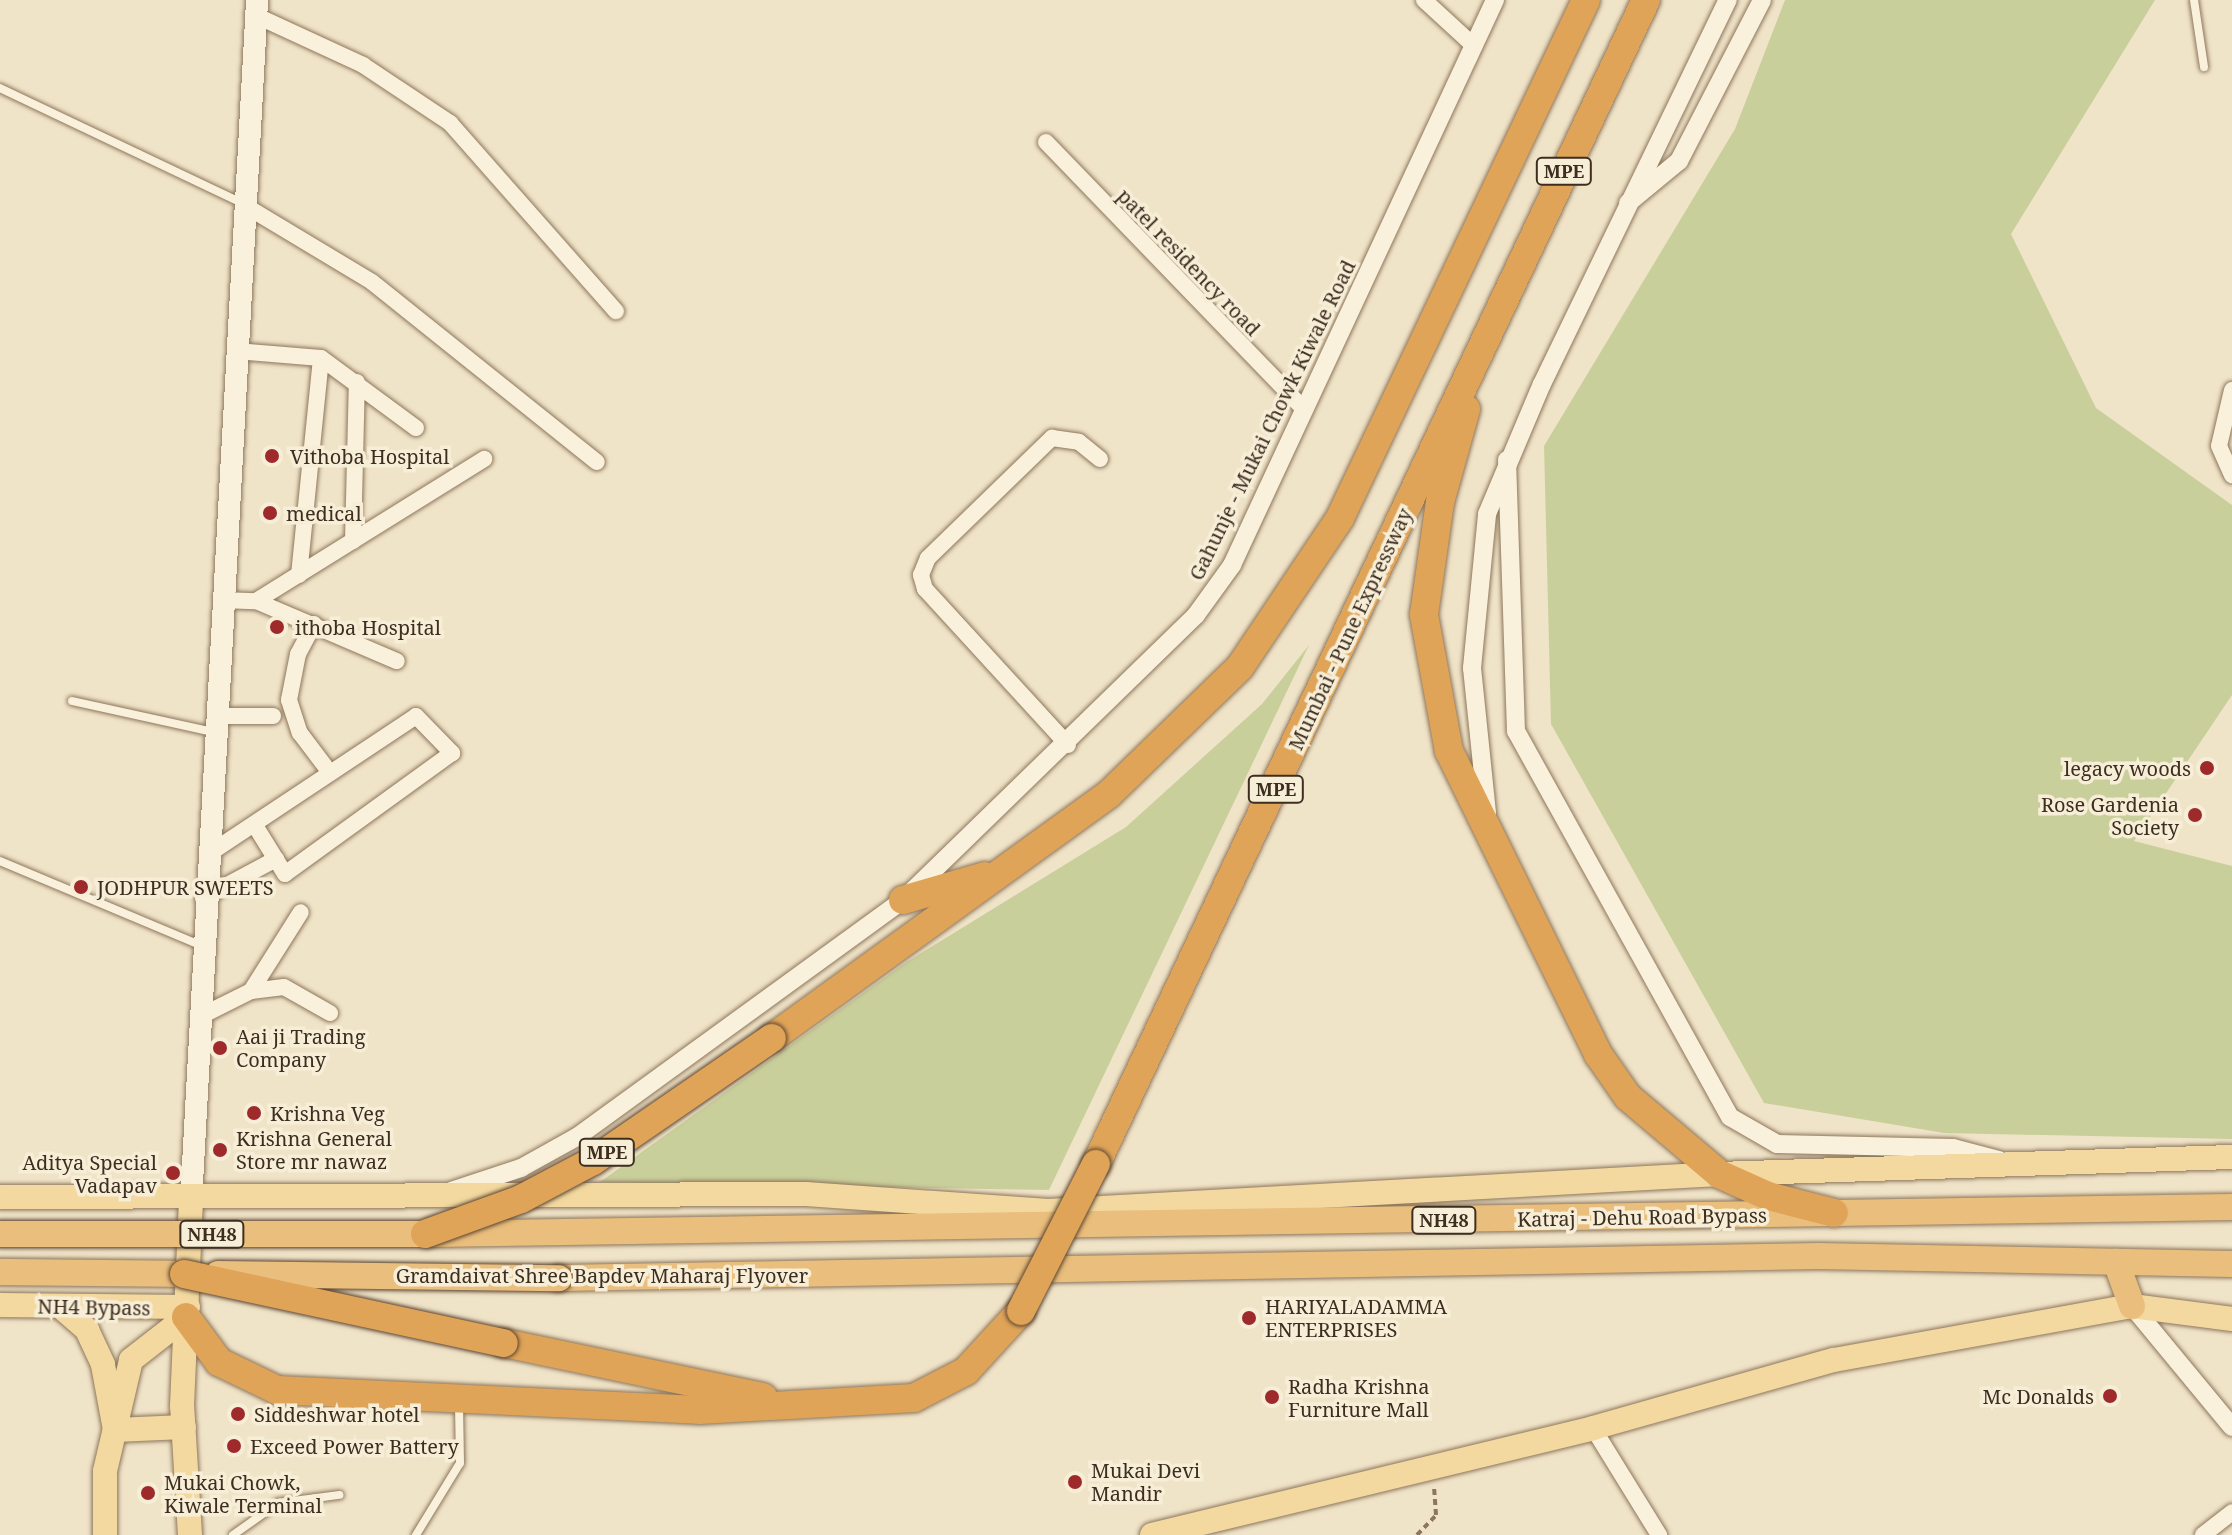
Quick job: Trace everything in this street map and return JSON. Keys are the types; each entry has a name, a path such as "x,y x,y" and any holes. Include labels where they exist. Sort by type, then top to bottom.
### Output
{"highway":[{"name":"MPE","path":"425,1234 521,1199 593,1161 772,1038 1005,871 1119,784 1240,667 1282,613 1340,518 1586,0"},
{"name":"Mumbai - Pune Expressway","path":"831,1407 886,1404 933,1391 980,1359 1021,1311 1096,1164 1646,0"},
{"path":"1484,343 1440,502 1424,615 1449,751 1598,1054 1628,1097 1719,1174 1768,1196 1834,1213"},
{"path":"903,900 1005,871"},
{"name":"Katraj - Dehu Road Bypass","path":"1053,1218 2232,1207"},
{"name":"Gramdaivat Shree Bapdev Maharaj Flyover","path":"0,1234 558,1234 1053,1218"},
{"name":"Katraj - Dehu Road Bypass","path":"1204,1264 1818,1256 2232,1264"},
{"path":"2116,1262 2132,1306"},
{"name":"Gramdaivat Shree Bapdev Maharaj Flyover","path":"0,1272 559,1278 1204,1264"},
{"name":"MPE","path":"184,1274 504,1343 831,1407"},
{"path":"187,1312 219,1362 277,1390 699,1410 831,1407"}],"main road":[{"path":"190,1535 184,1427 191,1201 203,1015 203,898 256,8"},
{"path":"0,1197 191,1201 806,1194 1053,1218 1719,1174 2232,1157"},
{"name":"NH4 Bypass","path":"0,1305 187,1312"},
{"path":"1152,1535 1593,1428 1834,1360 2132,1306 2232,1319"},
{"path":"61,1307 87,1330 103,1365 115,1430 184,1427"},
{"name":"NH4 Bypass","path":"105,1535 115,1430 131,1360 187,1312"}],"street":[{"path":"1424,0 1474,46"},
{"name":"Gahunje - Mukai Chowk Kiwale Road","path":"434,1197 521,1168 577,1137 903,900 1068,745 1225,578 1495,0"},
{"path":"1490,835 1473,713 1475,596 1487,514 1507,460 1728,0"},
{"path":"1628,203 1679,161 1762,0"},
{"path":"256,8 363,65 450,123 616,311"},
{"name":"patel residency road","path":"1046,142 1304,409"},
{"path":"244,205 372,282 597,462"},
{"path":"236,351 321,358 416,428"},
{"path":"299,575 321,358"},
{"path":"353,541 357,382"},
{"path":"2232,390 2219,446 2232,475"},
{"path":"1068,745 925,589 921,575 928,558 1052,438 1079,442 1100,459"},
{"path":"256,601 484,459"},
{"path":"1507,460 1516,731 1730,1117 1777,1144 1953,1148 2013,1163"},
{"path":"221,600 256,601 397,661"},
{"path":"314,624 298,654 289,700 300,733 325,766"},
{"path":"214,724 273,716"},
{"path":"207,855 256,827 416,716 452,753 285,874 256,827"},
{"path":"203,898 276,859"},
{"path":"251,991 301,912"},
{"path":"203,1015 251,991 284,987 330,1013"},
{"path":"2132,1306 2232,1427"},
{"path":"1593,1428 1659,1535"},
{"path":"2203,1535 2232,1512"}],"lane":[{"path":"2194,0 2204,67"},
{"path":"0,88 244,205"},
{"path":"72,701 214,724"},
{"path":"0,861 202,946"},
{"path":"416,1535 460,1463 459,1399"},
{"path":"233,1535 278,1503 339,1495"}],"path":[{"path":"1417,1535 1436,1515 1433,1469"}],"green space":[{"path":"1785,0 2155,0 2011,234 2096,408 2232,505 2232,695 2134,841 2232,866 2232,1139 1944,1133 1764,1103 1551,724 1544,446 1735,129"},
{"path":"1309,645 1049,1190 600,1182 905,963 1126,827 1262,704"}],"place":[{"name":"Vithoba Hospital","path":"272,456"},
{"name":"medical","path":"270,513"},
{"name":"ithoba Hospital","path":"277,627"},
{"name":"legacy woods","path":"2207,768"},
{"name":"Rose Gardenia Society","path":"2195,815"},
{"name":"JODHPUR SWEETS","path":"81,887"},
{"name":"Aai ji Trading Company","path":"220,1048"},
{"name":"Krishna Veg","path":"254,1113"},
{"name":"Krishna General Store mr nawaz","path":"220,1150"},
{"name":"Aditya Special Vadapav","path":"173,1173"},
{"name":"HARIYALADAMMA ENTERPRISES","path":"1249,1318"},
{"name":"Mc Donalds","path":"2110,1396"},
{"name":"Radha Krishna Furniture Mall","path":"1272,1397"},
{"name":"Siddeshwar hotel","path":"238,1414"},
{"name":"Exceed Power Battery","path":"234,1446"},
{"name":"Mukai Devi Mandir","path":"1075,1482"},
{"name":"Mukai Chowk, Kiwale Terminal","path":"148,1493"}]}
